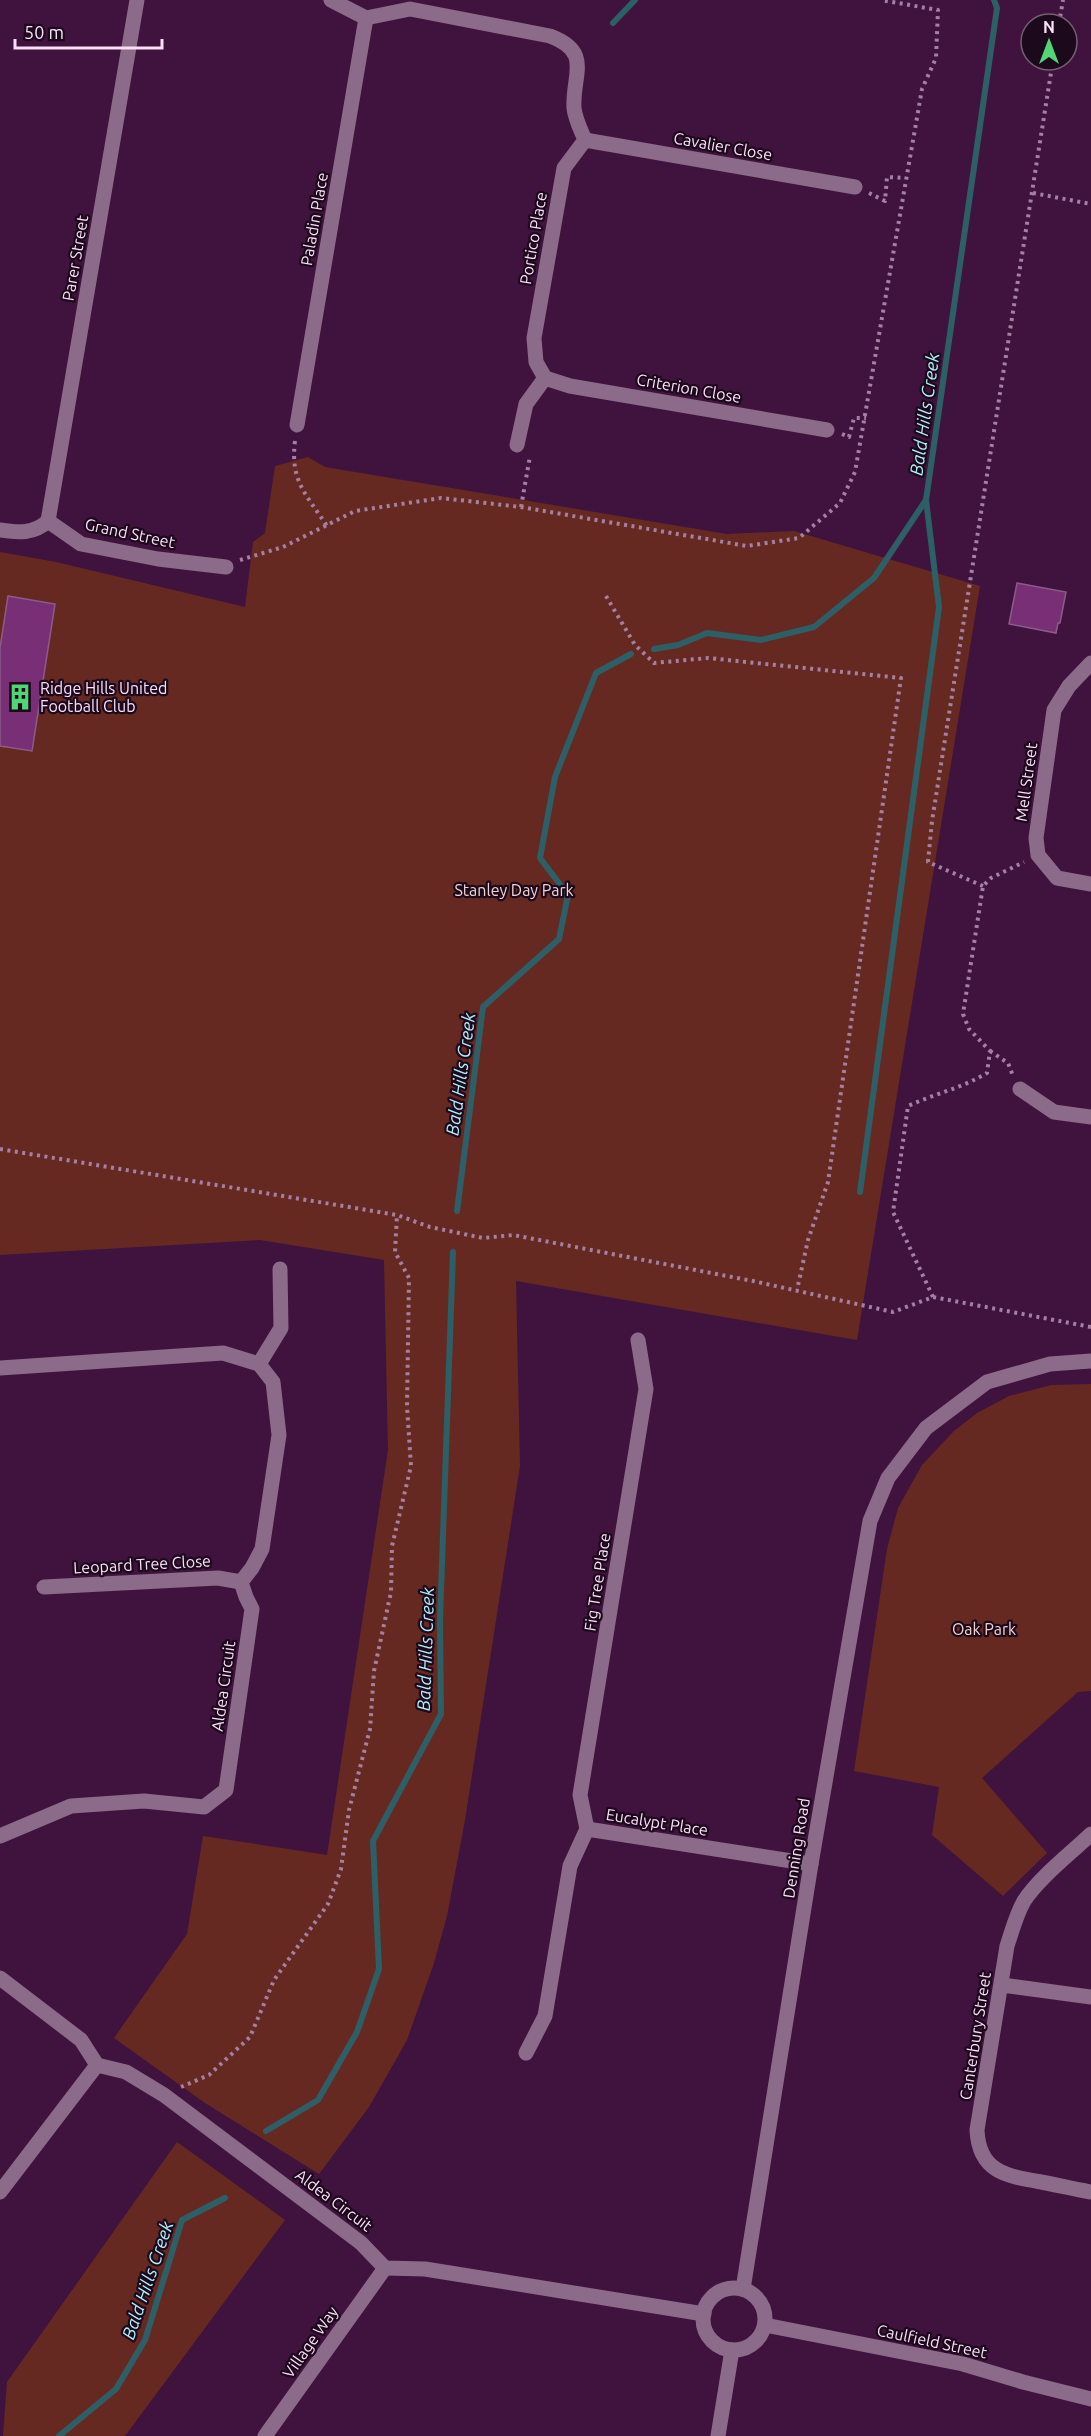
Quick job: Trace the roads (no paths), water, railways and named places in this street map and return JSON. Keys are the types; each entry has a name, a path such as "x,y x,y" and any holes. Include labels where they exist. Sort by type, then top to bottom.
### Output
{"street":[{"name":"Parer Street","path":"48,521 137,0"},
{"path":"331,0 366,18 410,9 550,36 565,41 576,54 579,70 574,108 585,140"},
{"name":"Paladin Place","path":"297,425 366,18"},
{"name":"Cavalier Close","path":"585,140 855,187"},
{"name":"Portico Place","path":"545,378 536,362 534,338 564,168 585,140"},
{"path":"518,441 526,404 545,378"},
{"name":"Criterion Close","path":"545,378 570,386 827,430"},
{"path":"0,530 17,533 40,529 48,521"},
{"name":"Grand Street","path":"48,521 81,544 158,559 226,567"},
{"name":"Mell Street","path":"1091,663 1069,686 1054,710 1036,838 1038,855 1057,878 1091,884"},
{"path":"1020,1089 1054,1112 1091,1117"},
{"path":"259,1364 281,1328 280,1269"},
{"name":"Fig Tree Place","path":"586,1829 580,1795 646,1389 638,1340"},
{"path":"0,1368 223,1353 259,1364 273,1382 279,1435 262,1549 241,1582"},
{"name":"Denning Road","path":"743,2289 811,1864 870,1521 888,1478 926,1428 987,1382 1050,1364 1091,1361"},
{"name":"Leopard Tree Close","path":"44,1587 218,1578 241,1582"},
{"name":"Aldea Circuit","path":"0,1836 71,1806 144,1801 204,1807 226,1790 252,1609 241,1582"},
{"name":"Eucalypt Place","path":"526,2054 545,2016 570,1866 586,1829 811,1864"},
{"name":"Canterbury Street","path":"1091,1834 1024,1901 1007,1946 977,2130 978,2145 984,2159 1009,2177 1091,2192"},
{"path":"0,1978 81,2040 97,2065 0,2192"},
{"path":"1002,1985 1091,1997"},
{"name":"Aldea Circuit","path":"97,2065 126,2072 164,2095 361,2243 385,2268"},
{"path":"385,2268 425,2269 704,2314"},
{"name":"Village Way","path":"265,2436 385,2268"},
{"path":"743,2289 758,2299 765,2316 765,2325 762,2333 749,2346 732,2350 722,2348 714,2342 704,2324 704,2314 707,2304 723,2290 743,2289"},
{"name":"Caulfield Street","path":"765,2325 963,2364 1091,2399"},
{"path":"718,2436 732,2350"}],"waterway":[{"path":"613,23 635,0"},
{"name":"Bald Hills Creek","path":"654,649 678,645 707,633 761,640 814,627 874,578 926,500 997,8 994,0"},
{"path":"860,1192 939,607 926,500"},
{"name":"Bald Hills Creek","path":"457,1211 483,1007 559,939 568,895 540,858 555,777 596,673 631,654"},
{"name":"Bald Hills Creek","path":"266,2131 318,2100 357,2032 379,1969 373,1841 441,1714 440,1620 453,1252"},
{"name":"Bald Hills Creek","path":"59,2436 116,2389 145,2340 182,2220 225,2198"}],"place":[{"name":"Ridge Hills United Football Club","path":"20,697"}],"park label":[{"name":"Stanley Day Park","path":"514,890"},
{"name":"Oak Park","path":"984,1629"}]}
